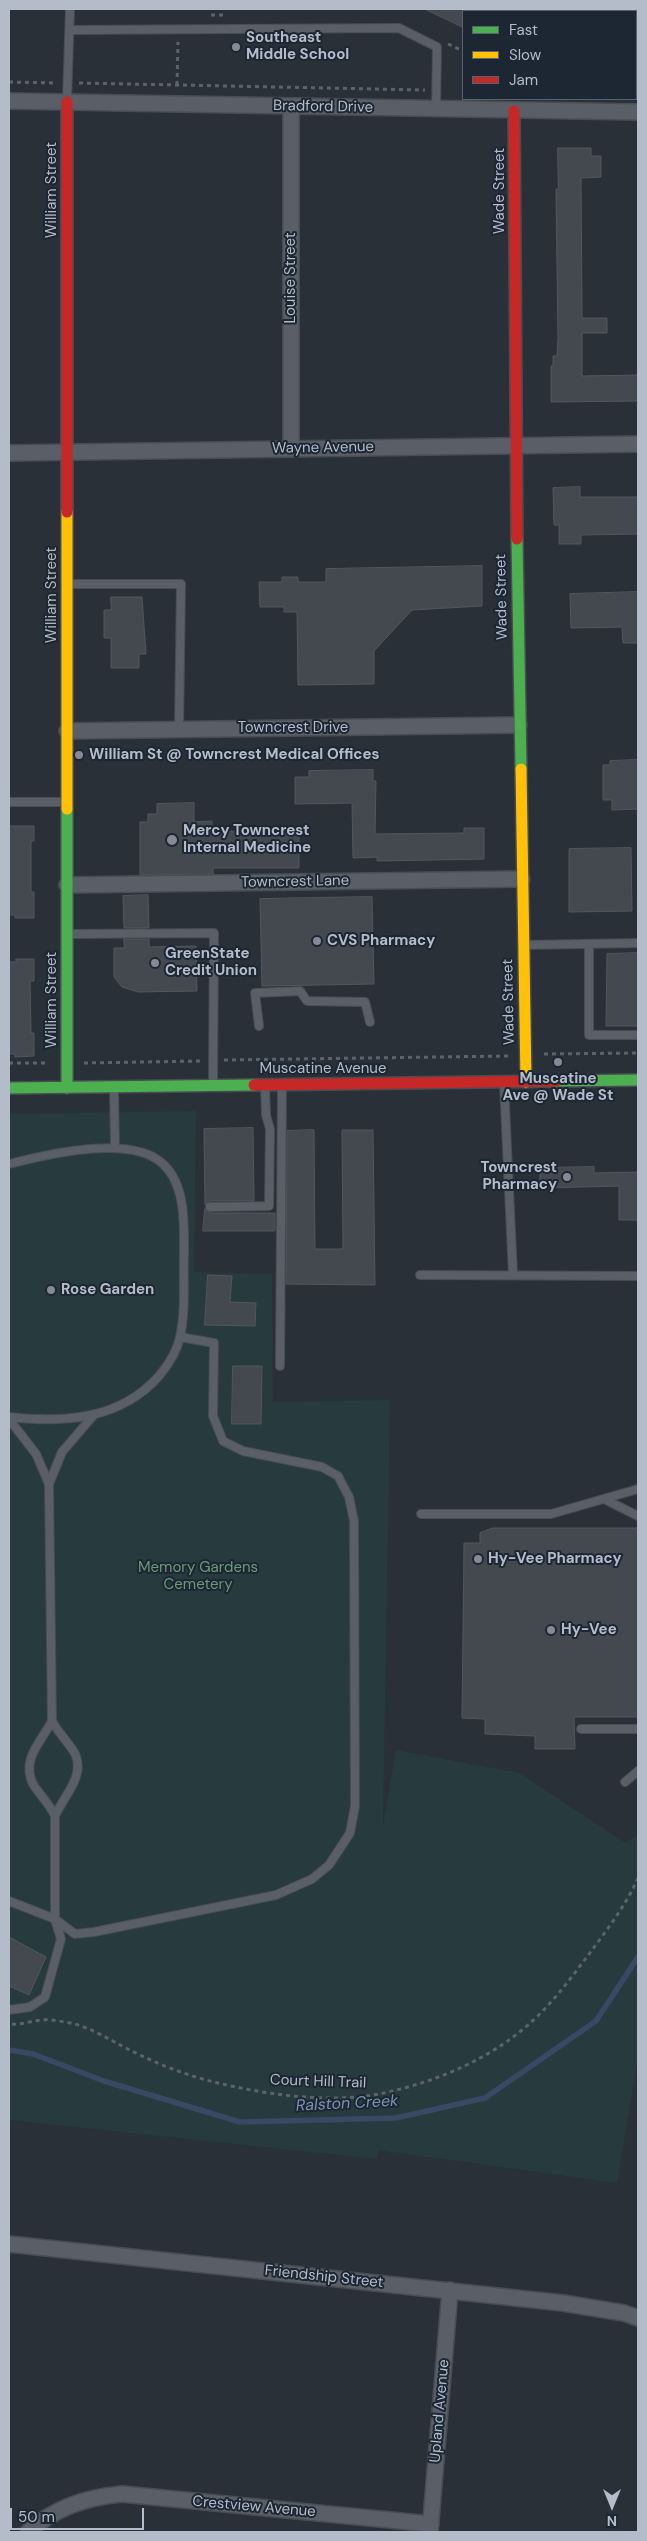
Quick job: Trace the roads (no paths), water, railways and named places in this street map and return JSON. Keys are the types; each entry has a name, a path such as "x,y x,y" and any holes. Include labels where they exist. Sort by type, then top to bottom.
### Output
{"street":[{"name":"Bradford Drive","path":"9,101 436,110 514,105 638,112"},
{"name":"William Street","path":"66,102 67,1088"},
{"name":"Wade Street","path":"514,105 515,445 524,1056 526,1082"},
{"name":"Louise Street","path":"291,107 291,449"},
{"name":"Wayne Avenue","path":"9,453 638,444"},
{"name":"Towncrest Drive","path":"67,731 519,725"},
{"name":"Towncrest Lane","path":"67,885 522,879"},
{"name":"Muscatine Avenue","path":"9,1088 638,1080"},
{"name":"Friendship Street","path":"9,2244 563,2303 638,2318"},
{"name":"Upland Avenue","path":"430,2528 450,2290"},
{"name":"Crestview Avenue","path":"28,2532 38,2523 66,2506 102,2496 122,2494 430,2528"}],"lane":[{"path":"66,102 70,9"},
{"path":"70,30 399,28 437,47 436,110"},
{"path":"67,584 181,584 178,690 179,729"},
{"path":"9,802 67,802"},
{"path":"67,934 214,933 215,1027 212,1061 213,1086"},
{"path":"523,945 638,943"},
{"path":"589,944 589,1035 638,1035"},
{"path":"259,1026 255,993 300,991 307,1001 365,1002 370,1022"},
{"path":"504,1082 513,1275"},
{"path":"210,1207 269,1206 270,1129 266,1116 265,1085"},
{"path":"280,1366 282,1085"},
{"path":"114,1087 115,1147"},
{"path":"9,1164 115,1147 143,1153 163,1163 176,1182 180,1196 184,1245 180,1337 176,1353 154,1382 141,1394 115,1410 93,1416 9,1418"},
{"path":"420,1275 638,1276"},
{"path":"9,1901 55,1919 75,1934 276,1895 312,1879 329,1865 350,1833 355,1797 354,1521 349,1497 338,1476 322,1467 244,1451 223,1441 213,1416 214,1343 180,1337"},
{"path":"49,1484 62,1452 93,1416"},
{"path":"9,1418 36,1454 49,1484 52,1721 58,1734 76,1755 78,1768 76,1780 60,1803 55,1816 55,1919 61,1939 45,1997 30,2007 9,2010"},
{"path":"421,1514 551,1514 638,1490"},
{"path":"604,1499 638,1516"},
{"path":"52,1721 30,1757 28,1769 34,1785 48,1802 55,1816"},
{"path":"581,1729 638,1729"},
{"path":"625,1782 638,1771"}],"waterway":[{"name":"Ralston Creek","path":"9,2050 33,2054 104,2081 240,2122 396,2118 485,2098 596,2021 638,1957"}],"place":[{"name":"Southeast Middle School","path":"236,47"},
{"name":"William St @ Towncrest Medical Offices","path":"79,755"},
{"name":"Mercy Towncrest Internal Medicine","path":"172,840"},
{"name":"CVS Pharmacy","path":"317,941"},
{"name":"GreenState Credit Union","path":"155,963"},
{"name":"Muscatine Ave @ Wade St","path":"558,1062"},
{"name":"Towncrest Pharmacy","path":"567,1177"},
{"name":"Rose Garden","path":"51,1290"},
{"name":"Hy-Vee Pharmacy","path":"478,1559"},
{"name":"Hy-Vee","path":"551,1630"}],"park label":[{"name":"Memory Gardens Cemetery","path":"198,1576"}]}
